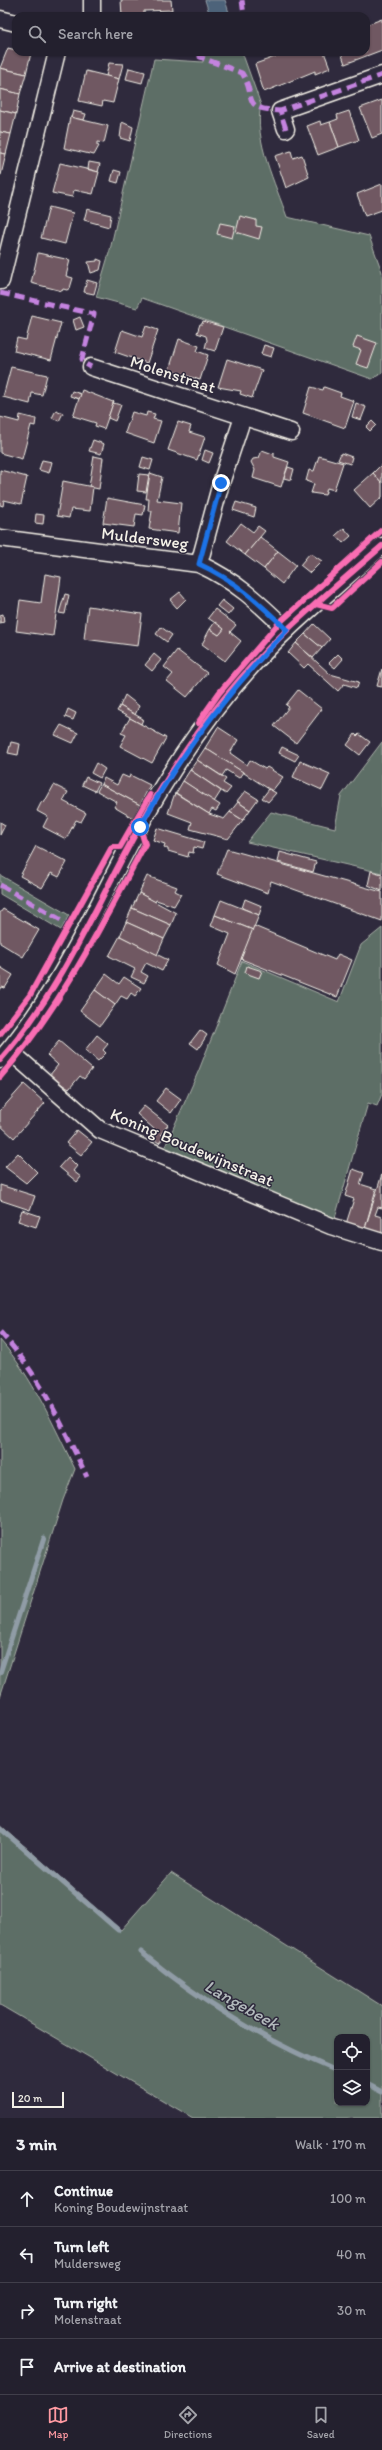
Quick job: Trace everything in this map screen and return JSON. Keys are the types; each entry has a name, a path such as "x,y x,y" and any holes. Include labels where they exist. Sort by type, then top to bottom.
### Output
{"street":[{"path":"92,0 92,12"},
{"path":"0,19 12,22"},
{"path":"1,281 56,56"},
{"path":"286,129 280,111 382,75"},
{"name":"Molenstraat","path":"91,367 291,432"},
{"path":"199,564 221,483 243,417"},
{"name":"Muldersweg","path":"0,538 199,564 224,576 252,596 287,630"},
{"name":"Koning Boudewijnstraat","path":"382,546 287,630 224,699 196,736 167,779 59,980 36,1016 5,1055 100,1130 331,1226 382,1242"}],"green space":[{"path":"203,56 243,56 261,105 259,118 260,132 267,162 287,217 369,236 382,272 382,373 372,379 142,298 137,308 96,297 110,250 154,59 203,62"},
{"path":"382,742 382,873 247,842 271,812 335,828 341,796"},
{"path":"0,875 69,915 61,930 0,894"},
{"path":"382,928 382,1094 377,1106 368,1103 333,1225 164,1149 199,1070 242,961 339,1002 361,945"},
{"path":"0,1340 23,1370 42,1402 75,1469 63,1500 0,1697"},
{"path":"0,1825 121,1930 171,1873 382,2006 382,2118 193,2118 0,2005"}],"water":[{"path":"205,0 225,0 229,12 209,12"}],"building":[{"path":"121,0 171,0 172,10 122,12"},
{"path":"382,19 382,50 370,55 370,24"},
{"path":"8,48 12,49 12,56 30,56 26,74 0,68"},
{"path":"278,56 326,56 330,68 315,74 315,71 264,92 255,64"},
{"path":"342,56 366,56 345,64"},
{"path":"109,63 123,64 119,79 106,76"},
{"path":"0,68 26,74 20,94 0,89"},
{"path":"129,68 145,72 142,83 126,79"},
{"path":"86,71 119,79 113,103 103,101 102,106 79,101"},
{"path":"0,89 20,94 16,114 0,110"},
{"path":"382,100 382,134 372,138 360,108"},
{"path":"0,110 16,114 11,134 0,132"},
{"path":"73,111 86,114 84,120 71,118"},
{"path":"349,111 359,140 339,147 330,122 338,119 337,115"},
{"path":"70,117 108,126 104,143 97,142 97,145 99,146 94,155 64,148"},
{"path":"320,121 321,125 330,122 339,147 318,155 307,126"},
{"path":"122,122 133,127 130,141 120,138"},
{"path":"0,132 11,134 6,154 0,153"},
{"path":"291,151 293,158 302,155 309,177 286,188 275,156"},
{"path":"0,153 6,154 1,175 0,175"},
{"path":"89,162 100,164 98,172 88,169"},
{"path":"60,163 99,172 93,194 74,190 72,197 52,193"},
{"path":"114,170 121,172 118,183 111,181"},
{"path":"382,184 382,210 365,216 357,194"},
{"path":"49,207 73,213 65,244 41,238"},
{"path":"87,209 111,215 109,227 84,220"},
{"path":"240,216 256,220 256,226 262,227 259,239 236,232"},
{"path":"220,223 235,226 232,238 217,234"},
{"path":"38,253 70,260 66,276 73,278 70,288 67,290 63,289 62,291 31,283"},
{"path":"97,259 102,261 100,270 91,273 88,262 97,261"},
{"path":"87,280 97,283 94,294 84,292"},
{"path":"32,316 61,323 51,360 14,351 17,338 26,340"},
{"path":"80,317 84,327 76,330 73,320"},
{"path":"203,321 223,327 215,351 205,348 207,340 206,336 197,333 200,324 202,324"},
{"path":"146,326 158,330 147,363 115,352 122,330 142,337"},
{"path":"357,336 377,343 368,368 356,364 361,350 353,347"},
{"path":"179,339 199,346 197,351 208,355 200,380 169,370"},
{"path":"264,345 274,348 271,357 261,354"},
{"path":"227,359 262,370 252,398 240,394 241,391 218,387"},
{"path":"11,367 47,375 42,395 32,393 30,404 3,397"},
{"path":"311,387 323,390 324,387 341,393 340,396 354,401 345,428 303,413"},
{"path":"82,390 113,402 114,401 104,429 95,426 96,423 73,416"},
{"path":"72,391 81,394 79,399 70,396"},
{"path":"113,403 121,405 115,421 108,418"},
{"path":"356,403 366,407 361,420 352,417"},
{"path":"56,410 63,413 59,421 52,418"},
{"path":"132,412 146,416 147,412 155,414 153,419 161,421 154,443 125,433"},
{"path":"20,415 36,419 35,426 31,425 22,459 0,453 0,417 19,422"},
{"path":"372,421 376,425 370,431 366,427"},
{"path":"178,422 191,426 189,432 205,437 197,460 168,450"},
{"path":"93,440 104,444 101,454 89,451"},
{"path":"205,450 213,453 209,463 202,460"},
{"path":"262,450 273,454 274,452 274,457 289,462 281,487 253,478 255,470 251,462 253,459 259,458"},
{"path":"341,453 352,457 350,464 338,460"},
{"path":"94,456 103,458 99,489 89,487"},
{"path":"319,456 343,463 334,490 327,488 325,495 311,493 314,484 306,481 309,470 314,471"},
{"path":"143,457 153,460 150,470 140,467"},
{"path":"42,460 52,462 49,473 39,470"},
{"path":"382,464 382,483 373,473"},
{"path":"288,467 294,469 291,480 284,478"},
{"path":"0,470 27,477 21,504 4,500 3,506 0,505"},
{"path":"150,473 162,477 157,500 181,503 178,533 149,529 152,511 148,511 149,499 146,499"},
{"path":"373,473 382,483 382,497 370,508 354,490"},
{"path":"139,474 149,475 146,492 137,491"},
{"path":"63,481 93,487 90,511 71,509 69,518 57,516"},
{"path":"107,498 145,505 143,515 136,514 134,527 103,523"},
{"path":"236,502 256,508 254,517 233,510"},
{"path":"36,514 44,515 43,524 35,523"},
{"path":"241,523 253,532 258,526 265,531 245,555 227,541"},
{"path":"344,528 351,536 343,543 336,535"},
{"path":"260,537 278,551 264,569 245,555"},
{"path":"278,551 296,565 282,584 264,569"},
{"path":"310,553 322,561 310,573 300,565"},
{"path":"45,574 61,577 53,636 16,631 20,600 41,603"},
{"path":"180,592 186,599 177,608 170,600"},
{"path":"65,594 69,595 65,614 59,613"},
{"path":"222,600 233,609 228,615 217,606"},
{"path":"88,606 142,614 138,646 84,639"},
{"path":"215,609 236,625 230,632 241,641 225,661 202,644 210,629 219,635 224,629 208,618"},
{"path":"3,614 4,622 0,623 0,615"},
{"path":"215,622 224,629 219,635 210,629"},
{"path":"314,624 330,639 322,648 305,634"},
{"path":"161,627 172,635 167,642 156,634"},
{"path":"305,634 322,648 313,658 296,643"},
{"path":"296,643 330,674 359,682 357,688 344,684 338,691 308,664 304,668 288,653"},
{"path":"177,650 207,673 187,697 167,681 173,674 164,667"},
{"path":"154,654 161,660 152,671 145,665"},
{"path":"338,654 343,659 335,668 329,663"},
{"path":"382,669 382,687 377,686"},
{"path":"298,690 322,709 296,743 274,726 289,707 286,705"},
{"path":"125,695 139,706 135,715 120,706"},
{"path":"120,706 143,719 141,724 117,711"},
{"path":"68,709 76,713 73,720 65,717"},
{"path":"130,718 166,738 152,763 120,746 126,735 121,733"},
{"path":"61,725 78,733 73,743 55,735"},
{"path":"218,727 238,740 230,753 247,765 250,760 265,769 267,767 283,777 272,791 205,748"},
{"path":"355,734 357,736 359,734 370,742 360,755 347,745"},
{"path":"11,742 20,744 18,755 8,753"},
{"path":"282,747 299,755 295,761 279,753"},
{"path":"205,748 243,772 239,778 226,770 222,776 197,760"},
{"path":"197,760 226,779 223,783 231,788 226,794 190,770"},
{"path":"300,761 330,774 322,790 293,777"},
{"path":"96,763 105,769 100,778 91,773"},
{"path":"190,770 221,791 214,802 183,781"},
{"path":"122,775 129,778 130,775 150,785 140,805 101,784 104,778 117,785"},
{"path":"86,777 99,783 95,791 82,785"},
{"path":"183,781 220,805 216,811 212,809 209,814 176,793"},
{"path":"101,784 140,805 133,818 114,807 117,802 97,791"},
{"path":"54,785 68,792 63,801 86,813 81,822 76,820 66,839 43,827 48,817 37,811 42,801 44,803"},
{"path":"269,789 276,793 268,802 262,798"},
{"path":"245,791 258,799 250,810 237,801"},
{"path":"175,793 209,814 224,819 230,812 243,820 228,839 190,829 192,822 168,813"},
{"path":"238,802 250,810 243,820 230,812"},
{"path":"0,822 5,825 0,835"},
{"path":"157,828 204,842 202,849 194,847 193,853 189,852 188,857 168,851 168,849 164,847 165,844 153,840"},
{"path":"36,846 67,862 59,877 51,873 42,888 20,876"},
{"path":"227,849 382,892 382,921 271,881 268,893 217,874"},
{"path":"280,852 316,862 313,872 278,862"},
{"path":"371,871 382,874 382,891 368,885"},
{"path":"147,876 177,887 175,891 181,894 174,906 156,900 155,902 139,893"},
{"path":"139,893 176,913 171,925 132,908"},
{"path":"245,899 262,906 259,915 242,908"},
{"path":"221,900 259,915 253,930 215,915"},
{"path":"132,908 171,925 164,939 126,922"},
{"path":"3,909 39,930 23,957 0,943 0,913"},
{"path":"215,915 253,930 235,974 218,965 230,934 211,926"},
{"path":"126,922 164,939 157,955 120,936"},
{"path":"254,926 335,960 338,954 352,960 337,997 241,959"},
{"path":"120,936 168,960 162,971 146,963 141,972 148,976 144,983 131,977 135,969 109,956"},
{"path":"247,966 262,971 259,978 245,973"},
{"path":"0,967 13,975 5,988 2,987 0,990"},
{"path":"106,974 119,984 124,977 141,988 135,996 131,993 127,999 121,996 115,1005 95,990"},
{"path":"95,990 115,1005 100,1026 80,1011"},
{"path":"200,1030 207,1035 198,1049 190,1043"},
{"path":"97,1035 108,1044 103,1050 106,1053 98,1061 85,1050"},
{"path":"59,1041 92,1069 84,1079 80,1076 69,1089 49,1076 58,1065 47,1055"},
{"path":"24,1084 45,1103 14,1138 0,1125 0,1111"},
{"path":"166,1088 181,1099 171,1113 156,1101"},
{"path":"144,1106 168,1125 161,1134 164,1137 159,1143 149,1136 154,1129 137,1114"},
{"path":"77,1130 92,1142 81,1155 66,1143"},
{"path":"18,1153 37,1172 26,1183 5,1167"},
{"path":"68,1157 77,1166 73,1171 81,1177 77,1182 59,1167"},
{"path":"353,1169 364,1173 360,1184 376,1189 364,1232 345,1227 354,1199 345,1196"},
{"path":"382,1174 382,1208 378,1207 375,1215 382,1217 382,1236 364,1232"},
{"path":"0,1185 35,1196 30,1210 0,1200"},
{"path":"22,1210 40,1216 36,1227 18,1221"}],"waterway":[{"name":"Langebeek","path":"0,1673 44,1538"},
{"name":"Langebeek","path":"0,1828 118,1930"},
{"name":"Langebeek","path":"141,1952 187,1988 234,2019 284,2046 335,2070"},
{"name":"Langebeek","path":"370,2086 382,2092"}],"marked path":[{"path":"242,0 244,12"},
{"path":"200,56 242,73 247,82 254,105 267,110 280,111"},
{"path":"286,129 280,111 382,75"},
{"path":"0,293 94,314 82,359 84,363 91,367"},
{"path":"0,885 70,925"},
{"path":"0,1332 14,1348 39,1383 87,1477"}],"cycle path":[{"path":"198,723 219,693 279,623 382,530"},
{"path":"0,1060 25,1029 48,996 69,961 124,854 164,784 205,723 236,684 270,647 310,609 382,546"},
{"path":"316,604 332,608 382,562"},
{"path":"0,1034 30,995 112,847 120,847 150,795"},
{"path":"0,1077 42,1023 79,965 113,905 145,844 140,827"}],"route":[{"path":"140,827 163,785 196,736 224,699 287,630 252,596 224,576 199,564 221,483"}]}
